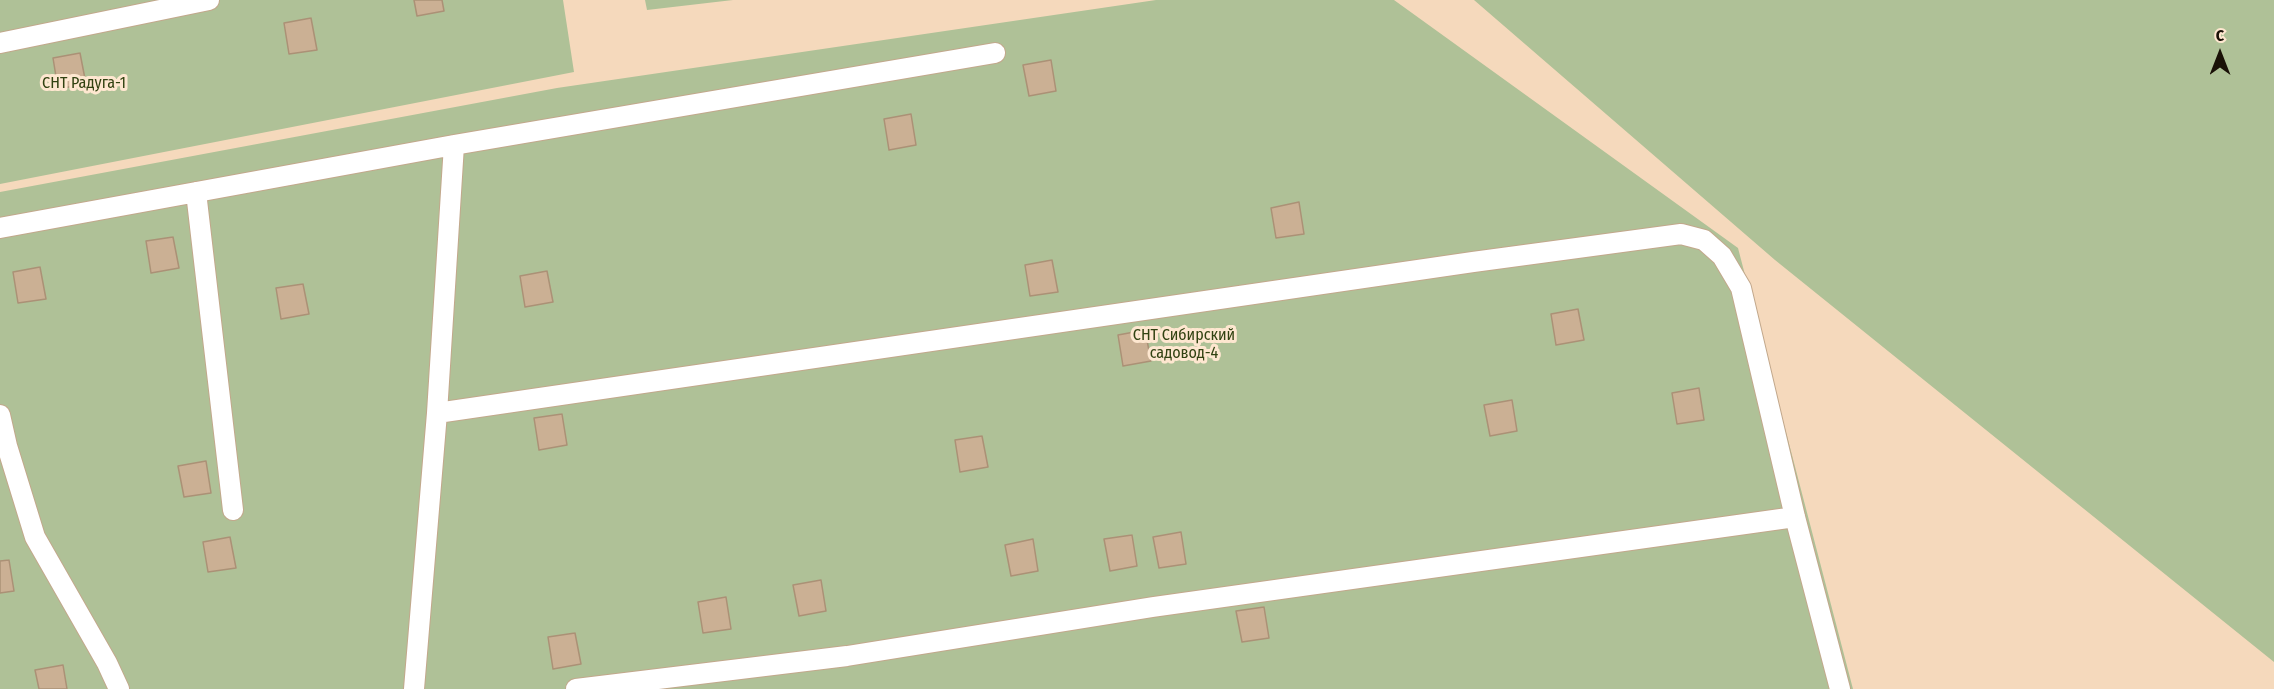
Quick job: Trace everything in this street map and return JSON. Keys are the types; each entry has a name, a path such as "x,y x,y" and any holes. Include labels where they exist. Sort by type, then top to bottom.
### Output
{"lane":[{"path":"0,43 209,0"},
{"path":"0,228 454,145 995,53"},
{"path":"414,689 437,413 454,145"},
{"path":"196,192 233,510"},
{"path":"437,413 1473,262 1681,234 1704,240 1722,256 1741,288 1795,517 1840,689"},
{"path":"0,415 35,537 107,663 119,689"},
{"path":"576,689 847,656 1153,607 1795,517"}],"green space":[{"name":"СНТ Радуга-1","path":"0,0 563,0 574,72 0,184"},
{"path":"645,0 733,0 647,10"},
{"name":"СНТ Сибирский садовод-4","path":"1156,0 1394,0 1738,248 1853,689 0,689 0,192 557,88"},
{"path":"1474,0 2274,0 2274,662 1775,260"}],"building":[{"path":"414,0 442,0 444,11 417,16"},
{"path":"311,18 317,50 289,54 284,23"},
{"path":"80,53 86,84 58,89 53,58"},
{"path":"1051,60 1056,91 1029,96 1023,65"},
{"path":"911,114 916,145 889,150 884,119"},
{"path":"1299,202 1304,234 1276,238 1271,208"},
{"path":"173,237 179,268 151,273 146,241"},
{"path":"1052,260 1058,292 1030,296 1025,265"},
{"path":"40,267 46,299 18,303 13,272"},
{"path":"547,271 553,302 525,307 520,276"},
{"path":"303,284 309,314 281,319 276,288"},
{"path":"1578,309 1584,340 1556,345 1551,314"},
{"path":"1145,330 1151,361 1123,366 1118,335"},
{"path":"1699,388 1704,420 1677,424 1672,393"},
{"path":"1512,400 1517,431 1490,436 1484,405"},
{"path":"562,414 567,445 539,450 534,418"},
{"path":"982,436 988,467 960,472 955,440"},
{"path":"206,461 211,493 184,497 178,466"},
{"path":"1181,532 1186,564 1159,568 1153,537"},
{"path":"1132,535 1137,566 1110,571 1104,539"},
{"path":"230,537 236,568 208,572 203,542"},
{"path":"1033,539 1038,571 1011,576 1005,545"},
{"path":"9,560 14,591 0,593 0,561"},
{"path":"821,580 826,611 799,616 793,585"},
{"path":"726,597 731,629 703,633 698,602"},
{"path":"1264,607 1269,638 1242,642 1236,611"},
{"path":"575,633 581,664 553,669 548,637"},
{"path":"63,665 67,689 39,689 35,670"}]}
